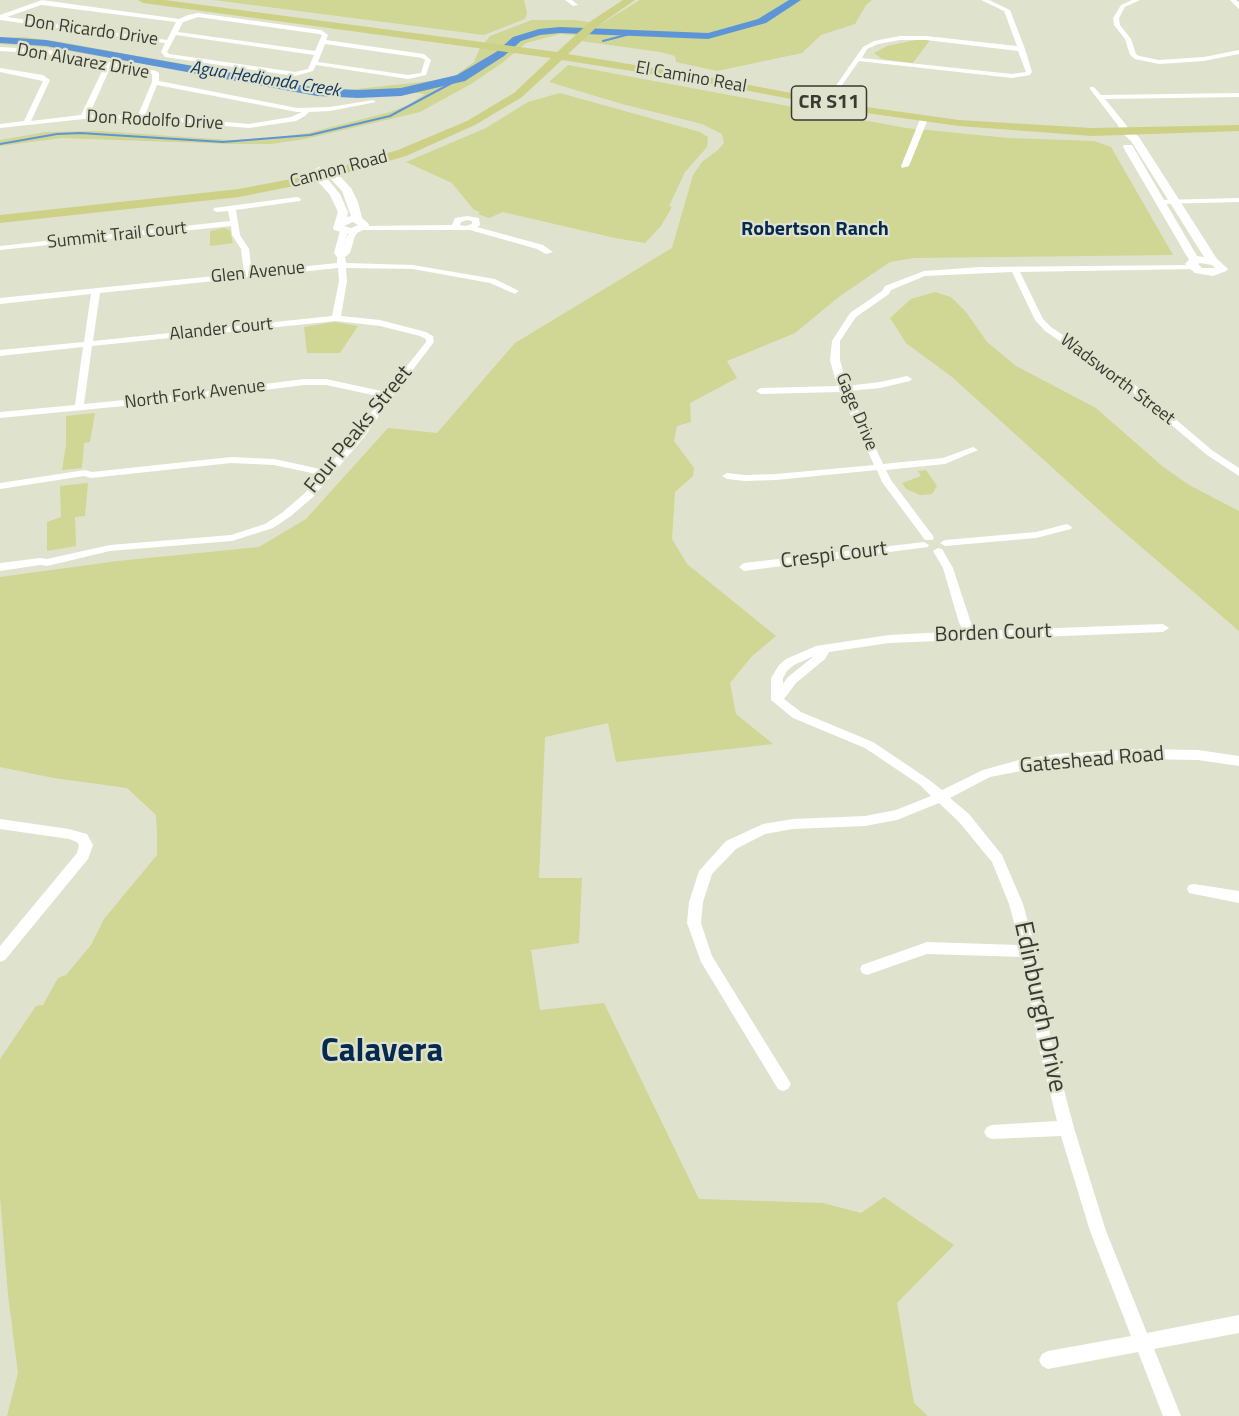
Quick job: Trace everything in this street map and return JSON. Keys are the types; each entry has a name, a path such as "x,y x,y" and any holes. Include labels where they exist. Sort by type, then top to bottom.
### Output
{"main road":[{"name":"El Camino Real","path":"143,0 682,69 902,110 1015,122 1125,129 1239,122"},
{"name":"El Camino Real","path":"187,0 490,44"},
{"name":"Cannon Road","path":"0,219 212,196 324,174 423,137 474,113 556,53 617,0"},
{"name":"Cannon Road","path":"590,22 630,0"},
{"name":"El Camino Real","path":"556,53 924,119 1015,128 1239,129"},
{"name":"Cannon Road","path":"0,212 210,190 324,174"}],"street":[{"path":"568,0 575,5"},
{"path":"857,59 1025,76 1029,72 1007,10 984,0"},
{"path":"1137,0 1123,6 1116,18 1117,25 1128,39 1133,55 1143,61 1202,59 1239,52"},
{"path":"1233,0 1239,7"},
{"path":"0,17 45,1 180,21 198,15 321,32 325,35 313,63 408,77 424,74 428,60 425,57 323,42"},
{"name":"Don Ricardo Drive","path":"0,17 169,42 164,52 167,56 296,74 307,73 311,70 313,63"},
{"path":"169,42 180,21"},
{"path":"174,33 317,51"},
{"path":"831,97 865,48 871,45 900,38 926,38 1022,49"},
{"name":"Don Alvarez Drive","path":"0,49 48,52 156,73 155,82 141,117"},
{"path":"84,117 109,64"},
{"path":"0,70 43,77 47,80 27,121"},
{"path":"155,82 307,110 373,102"},
{"path":"1092,87 1135,139 1212,260 1193,263 1161,202 1122,139 1125,129"},
{"path":"1100,97 1239,95"},
{"name":"Don Rodolfo Drive","path":"0,126 27,121 84,117 141,117 249,126 293,119 303,115 307,110"},
{"path":"905,166 924,119"},
{"path":"324,174 343,212 354,226"},
{"path":"324,174 347,190 353,202 354,226 338,253 341,260 342,296 336,318"},
{"path":"217,210 297,199"},
{"path":"1161,202 1239,200"},
{"path":"232,208 236,235 245,249 248,274"},
{"path":"354,226 439,226 456,224 464,218 474,219 477,224 471,228 540,247 549,252"},
{"name":"Summit Trail Court","path":"0,248 235,223"},
{"name":"Glen Avenue","path":"0,301 248,274 341,260 413,267 492,281 515,291"},
{"name":"Gage Drive","path":"927,542 880,467 844,389 835,360 836,341 854,315 886,292 888,288 918,280 933,281 958,272 1193,263"},
{"name":"Wadsworth Street","path":"1016,270 1039,320 1048,329 1126,382 1210,453 1239,472"},
{"path":"79,407 96,291"},
{"name":"Alander Court","path":"0,353 336,318 371,321 423,334 430,339 427,345"},
{"name":"Four Peaks Street","path":"0,567 40,561 46,563 80,554 139,545 224,539 252,533 287,514 309,495 362,434 388,395 427,345"},
{"path":"761,391 844,389 907,379"},
{"name":"North Fork Avenue","path":"0,415 314,382 326,382 388,395"},
{"path":"727,476 776,477 880,467 945,460 973,450"},
{"path":"0,486 51,480 58,482 84,479 91,475 250,460 274,462 328,474"},
{"name":"Crespi Court","path":"744,567 927,542 937,538 942,547 1036,535 1067,527"},
{"path":"942,547 966,623 972,634"},
{"name":"Borden Court","path":"777,700 802,662 821,656 824,650 889,639 1163,628"},
{"name":"Edinburgh Drive","path":"777,700 797,715 869,745 902,766 940,795 964,818 997,859 1016,904 1029,951 1044,1040 1066,1128 1098,1230 1172,1416"},
{"name":"Gateshead Road","path":"783,1084 706,958 694,923 696,902 706,871 730,845 763,829 793,824 883,819 926,804 987,773 1057,759 1155,754 1198,755 1239,761"},
{"path":"0,824 69,834 82,838 86,845 83,855 0,957"},
{"path":"1194,889 1239,897"},
{"path":"867,969 927,948 1029,951"},
{"path":"992,1132 1066,1128"},
{"path":"1048,1360 1239,1324"}],"green space":[{"path":"214,0 524,0 527,13 525,19 484,35"},
{"path":"640,0 872,0 866,5 855,24 821,35 802,53 717,71 676,62 675,56 660,52 581,41 586,36 560,34 526,43 471,84 420,112 305,139 271,144 230,144 62,138 0,146 0,140 46,132 99,131 230,140 263,139 308,133 390,112 408,105 425,94 409,92 360,96 318,94 46,47 0,44 0,38 23,37 55,41 311,87 347,90 450,79 474,62 479,50 490,36 532,20 575,20 601,24"},
{"path":"916,40 930,40 913,63 882,59 874,53 887,46"},
{"path":"568,65 906,128 1008,138 1094,141 1111,147 1173,255 914,258 890,262 840,296 795,333 727,361 737,378 690,403 691,422 677,426 674,441 694,468 693,476 675,492 672,539 687,564 776,636 752,656 730,683 736,714 773,744 616,762 608,723 545,737 539,878 582,878 579,943 531,950 540,1010 604,1003 699,1199 823,1203 861,1213 884,1197 954,1245 897,1303 914,1403 928,1416 7,1416 18,1373 8,1295 0,1197 0,1059 36,1006 43,1005 58,978 66,975 91,945 104,919 157,855 157,831 156,815 127,788 54,778 0,767 0,577 118,561 259,547 306,519 388,428 437,433 515,343 672,248 693,175 702,162 724,143 722,134 702,124 622,104 549,82"},
{"path":"560,93 700,132 708,137 707,147 685,172 669,206 672,207 661,226 645,243 503,212 489,218 478,214 480,212 474,210 452,183 406,162 486,128 528,102"},
{"path":"224,228 230,230 233,243 210,246 210,231"},
{"path":"935,292 951,297 966,312 987,342 1016,366 1096,408 1162,466 1189,485 1239,511 1239,631 1118,527 952,377 906,343 890,318 911,299"},
{"path":"334,322 358,326 340,353 307,353 304,327"},
{"path":"95,413 90,442 84,443 82,468 62,470 66,445 66,416"},
{"path":"926,470 937,486 932,494 920,495 906,489 902,483 921,476 918,471"},
{"path":"88,483 85,516 75,517 76,546 47,551 47,522 61,517 60,486"}],"waterway":[{"name":"Agua Hedionda Creek","path":"0,40 46,43 317,92 358,94 401,92 461,78 500,54 517,39 539,32 560,30 708,36 762,21 796,0"},
{"path":"603,41 630,34"},
{"path":"0,144 57,134 80,133 223,142 310,135 390,116 461,78"}],"district":[{"name":"Robertson Ranch","path":"815,230"},
{"name":"Calavera","path":"382,1053"}]}
